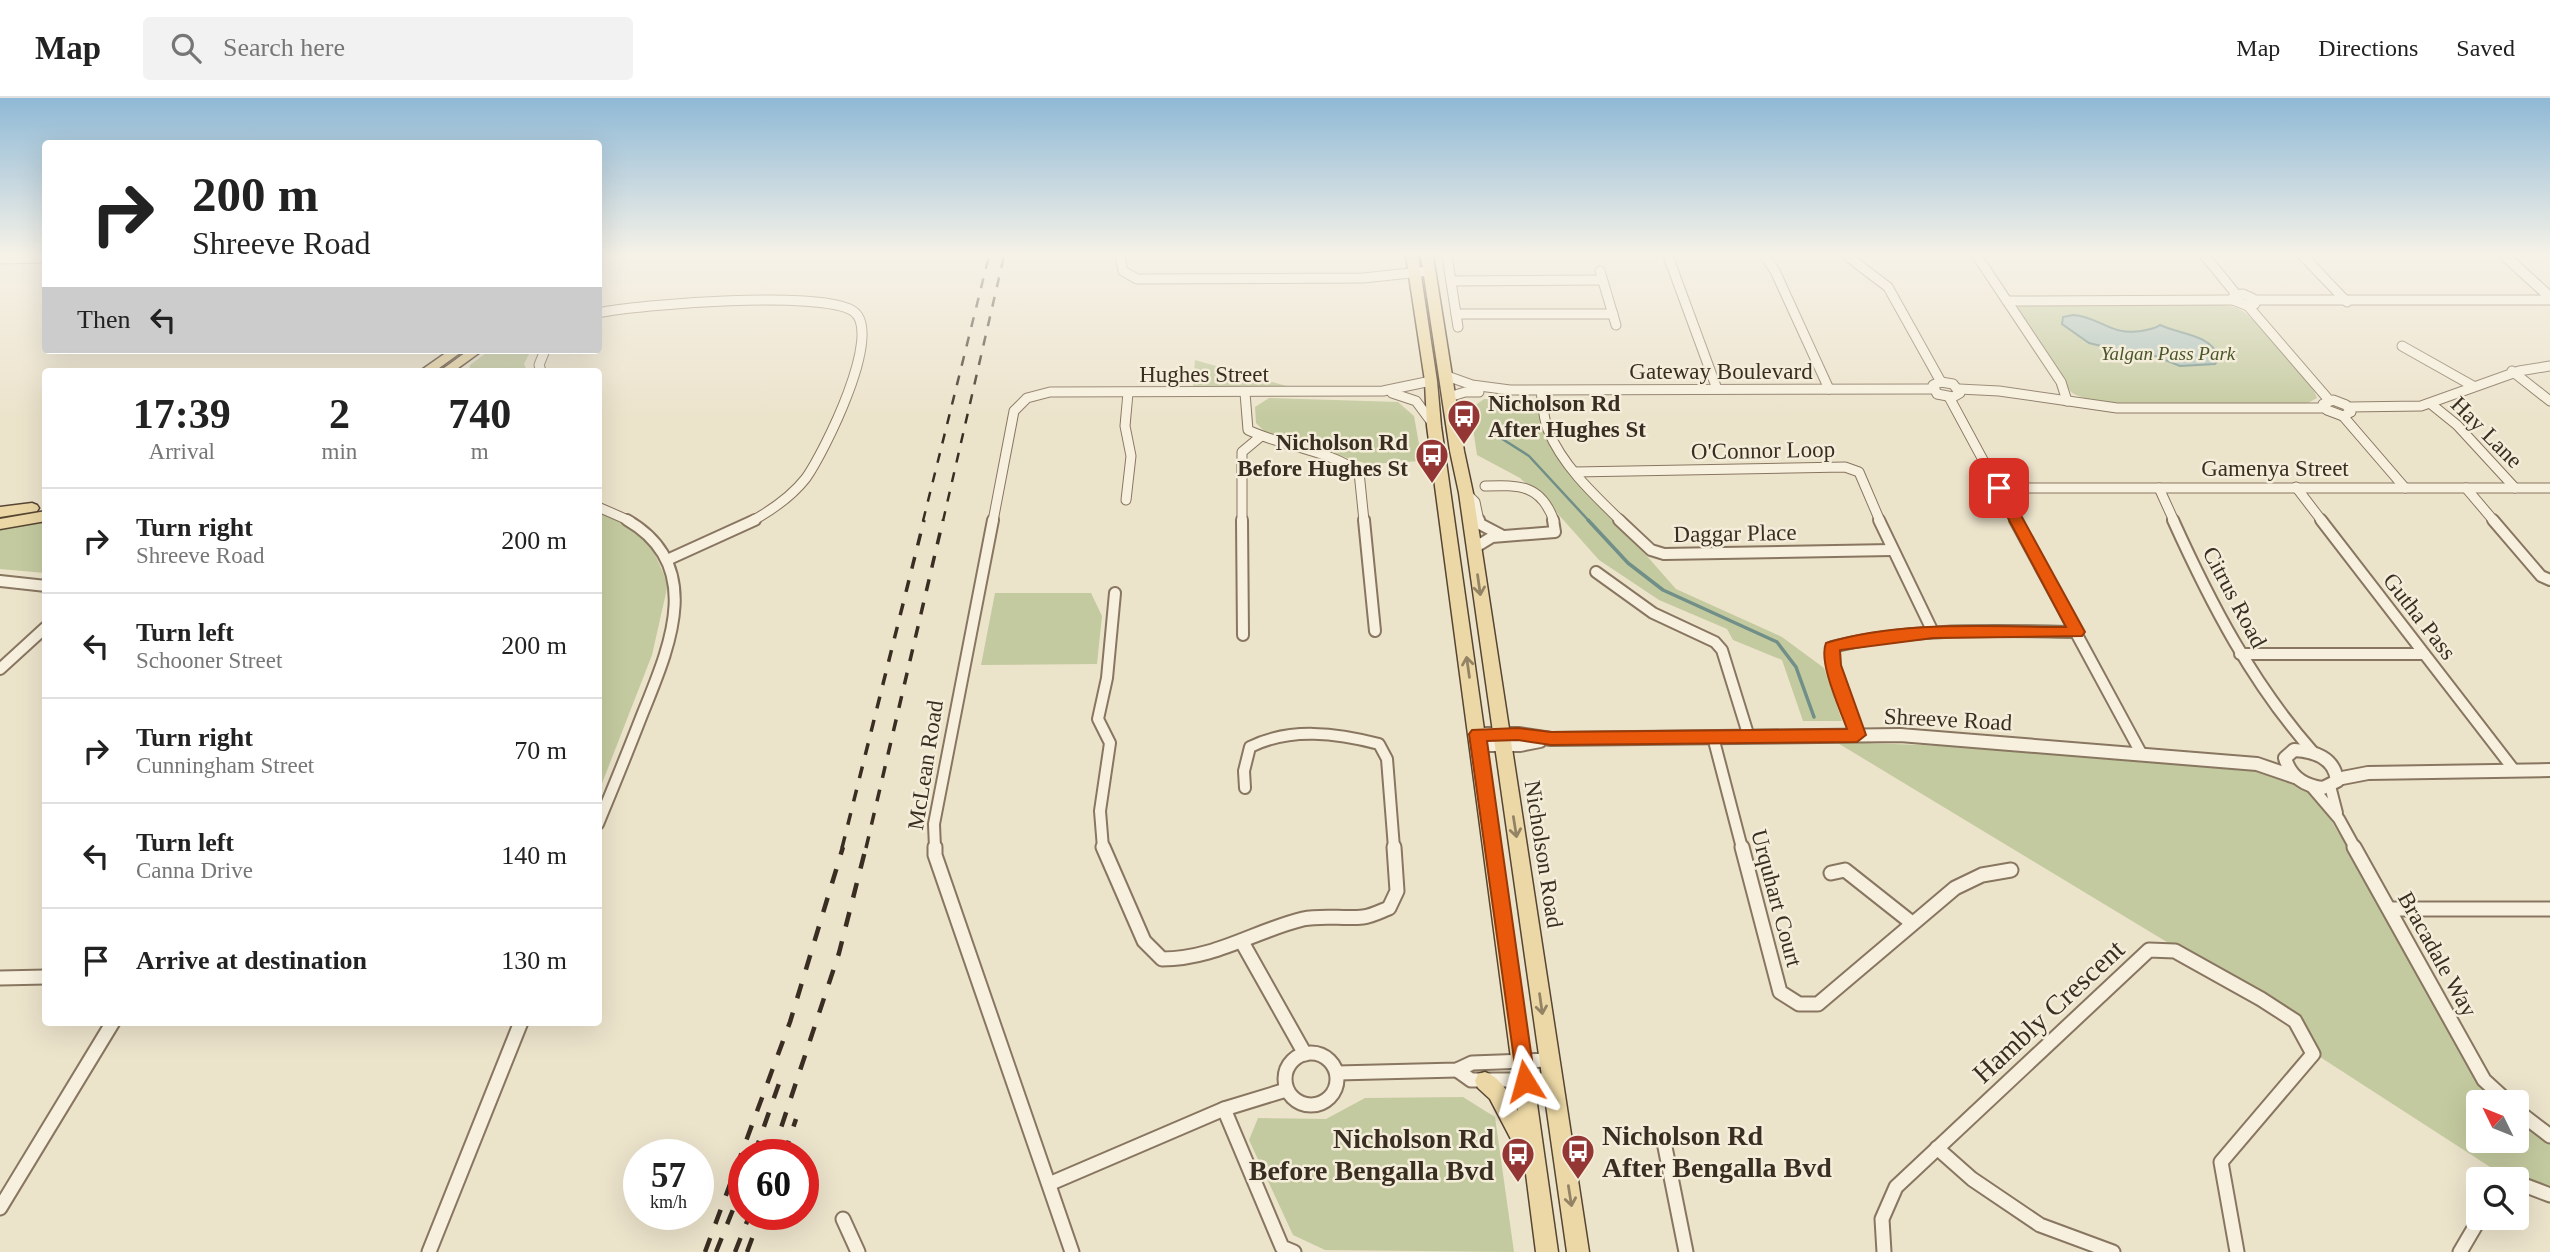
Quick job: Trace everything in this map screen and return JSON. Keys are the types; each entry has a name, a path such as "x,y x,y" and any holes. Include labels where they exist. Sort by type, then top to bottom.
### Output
{"main road":[{"name":"Nicholson Road","path":"1420,310 1547,1252"},
{"name":"Nicholson Road","path":"1436,310 1466,493 1578,1252"},
{"path":"436,368 453,354"},
{"path":"450,368 471,354"},
{"path":"1447,510 1453,514 1460,511 1457,490 1461,469"},
{"path":"0,512 42,507"},
{"path":"0,524 42,517"},
{"path":"1485,1081 1497,1092 1536,1167"}],"street":[{"path":"667,559 723,537 771,509 803,481 825,445 854,375 862,343 861,322 853,310"},
{"path":"1454,310 1458,327"},
{"path":"1612,310 1616,324"},
{"path":"1688,310 1717,389"},
{"path":"1793,310 1829,389"},
{"path":"1901,310 1941,382 1959,389 1999,390 2118,408 2327,404 2398,408 2431,404 2512,371 2550,366"},
{"path":"2013,310 2061,382 2067,401"},
{"path":"2256,310 2327,404 2343,416 2405,488"},
{"path":"1455,314 1613,314"},
{"path":"2402,346 2473,386"},
{"path":"2512,371 2550,401"},
{"name":"Gateway Boulevard","path":"1447,376 1472,385 1510,390"},
{"name":"Hughes Street","path":"1027,398 1050,393 1383,391 1431,381"},
{"path":"1941,382 1933,385 1933,389 1940,396 1958,395 1959,389"},
{"name":"Gateway Boulevard","path":"1449,397 1465,392 1510,390 1933,389"},
{"name":"Hughes Street","path":"1383,391 1416,401 1434,426"},
{"name":"Daggar Place","path":"1541,391 1548,432 1575,472 1651,550 1664,554 1892,550"},
{"path":"1126,500 1132,456 1125,426 1128,393"},
{"path":"1245,393 1248,430 1260,437 1349,464 1359,472 1376,631"},
{"path":"1949,397 2141,752"},
{"name":"McLean Road","path":"1027,398 1014,411 933,824 933,839 935,855 1072,1252"},
{"name":"Hay Lane","path":"2431,404 2457,425 2515,488"},
{"path":"2343,416 2351,412 2349,407"},
{"path":"1243,635 1242,452 1260,437"},
{"name":"O'Connor Loop","path":"1575,472 1845,467 1859,472 1892,550 1933,632"},
{"path":"1474,548 1485,539 1501,535 1555,532 1555,520 1541,501 1522,486 1485,486"},
{"name":"Gutha Pass","path":"2296,487 2514,770"},
{"name":"Gamenya Street","path":"1999,488 2550,488"},
{"name":"Citrus Road","path":"2159,488 2196,571 2240,654 2283,721 2313,752"},
{"path":"2466,488 2541,576 2550,580"},
{"path":"1466,493 1475,502 1480,524 1501,535"},
{"path":"602,508 638,525 654,541 667,559 677,586 673,631 602,814"},
{"path":"1596,572 1653,613 1715,642 1722,650 1749,737"},
{"path":"0,581 42,586"},
{"path":"1115,593 1107,678 1098,719 1110,743 1100,811 1100,835 1105,856 1144,941 1162,958 1188,959 1242,942 1283,924 1308,918 1366,918 1389,908 1397,891 1387,759 1379,744 1352,736 1278,736 1261,740 1250,747 1245,788"},
{"path":"0,668 42,631"},
{"path":"1857,735 1833,665 1832,647 1851,641 1933,632 2077,632"},
{"path":"2240,654 2424,654"},
{"name":"Citrus Road","path":"2283,721 2290,754"},
{"name":"Shreeve Road","path":"1478,740 1900,735 2141,752 2257,764 2310,785 2334,783 2368,773 2550,770"},
{"name":"Urquhart Court","path":"1713,737 1780,992 1799,1004 1818,1004 1955,888 1982,876 2011,870"},
{"name":"Shreeve Road","path":"2257,764 2290,754 2313,752 2329,762 2368,773"},
{"path":"2290,754 2286,764 2295,777"},
{"path":"2329,762 2335,769 2334,783"},
{"name":"Bracadale Way","path":"2334,783 2339,819"},
{"name":"Bracadale Way","path":"2310,785 2339,819 2484,1080 2495,1090"},
{"path":"1831,873 1845,870 1912,923"},
{"path":"2390,909 2546,909 2550,922"},
{"path":"1242,942 1305,1054"},
{"name":"Hambly Crescent","path":"1884,1252 1882,1219 1896,1187 2149,950 2175,951 2261,999 2295,1021 2313,1054 2221,1161 2236,1252"},
{"path":"0,978 42,977"},
{"path":"0,1208 111,1026"},
{"path":"429,1252 519,1026"},
{"path":"1305,1054 1321,1055 1329,1059 1338,1073 1336,1089 1325,1101 1307,1104 1298,1102 1286,1090 1286,1067 1291,1061 1305,1054"},
{"path":"1338,1073 1457,1070 1472,1063 1522,1060 1551,1070"},
{"path":"1457,1070 1471,1080 1525,1081 1551,1070"},
{"path":"1049,1184 1224,1109 1286,1090"},
{"path":"1224,1109 1282,1247 1294,1252"},
{"path":"2529,1120 2550,1136"},
{"path":"1664,1142 1686,1252"},
{"path":"1937,1148 1972,1179 2040,1225 2113,1252"},
{"path":"2529,1187 2550,1195"},
{"path":"843,1219 858,1252"},
{"path":"2460,1252 2473,1230"}],"green space":[{"name":"Yalgan Pass Park","path":"2019,310 2241,310 2270,337 2306,379 2317,398 2306,404 2182,406 2087,399 2071,392"},
{"path":"485,354 529,354 524,364 526,368 470,368"},
{"path":"1195,360 1290,387 1193,387"},
{"path":"1269,398 1398,402 1414,416 1422,461 1368,464 1267,434 1256,423 1255,407"},
{"path":"1484,399 1527,399 1537,404 1545,430 1624,530 1676,589 1782,637 1824,668 1842,721 1803,721 1782,660 1733,640 1727,629 1659,600 1599,560 1550,505 1520,478 1477,455 1470,409"},
{"path":"602,512 613,514 650,543 668,584 652,655 602,783"},
{"path":"42,522 42,573 0,569 0,529"},
{"path":"995,593 1091,593 1102,616 1097,664 981,665"},
{"path":"1836,742 2111,756 2263,772 2304,786 2327,813 2497,1090 2466,1090 2466,1151 2320,1057 2301,1023"},
{"path":"1463,1097 1495,1117 1514,1252 1325,1250 1293,1235 1249,1140 1258,1118 1326,1119 1365,1098"},
{"path":"2529,1122 2550,1137 2550,1193 2529,1185 2529,1167 2490,1167 2468,1153 2529,1153"}],"water":[{"path":"2073,315 2122,331 2141,331 2160,325 2202,339 2220,358 2215,364 2180,366 2143,351 2126,352 2089,343 2062,324 2063,317"}],"waterway":[{"path":"1496,435 1529,456 1589,521"},
{"path":"1588,520 1628,563 1663,590 1777,642 1796,667 1814,717"}],"railway":[{"path":"923,521 976,310"},
{"path":"943,521 992,310"},
{"path":"842,848 924,520"},
{"path":"866,848 943,520"},
{"path":"705,1252 790,1022 843,847"},
{"path":"777,1139 839,953 866,847"},
{"path":"760,1139 783,1072"},
{"path":"789,1139 796,1119"},
{"path":"716,1252 728,1222"},
{"path":"735,1252 744,1230"},
{"path":"747,1252 755,1230"}],"place":[{"name":"Nicholson Rd After Hughes St","path":"1464,446"},
{"name":"Nicholson Rd Before Hughes St","path":"1432,485"},
{"name":"Nicholson Rd After Bengalla Bvd","path":"1578,1181"},
{"name":"Nicholson Rd Before Bengalla Bvd","path":"1518,1184"}],"route":[{"path":"1525,1081 1477,734 1518,734 1551,739 1857,735 1833,665 1832,647 1851,641 1933,632 2077,632 1999,488"}]}
